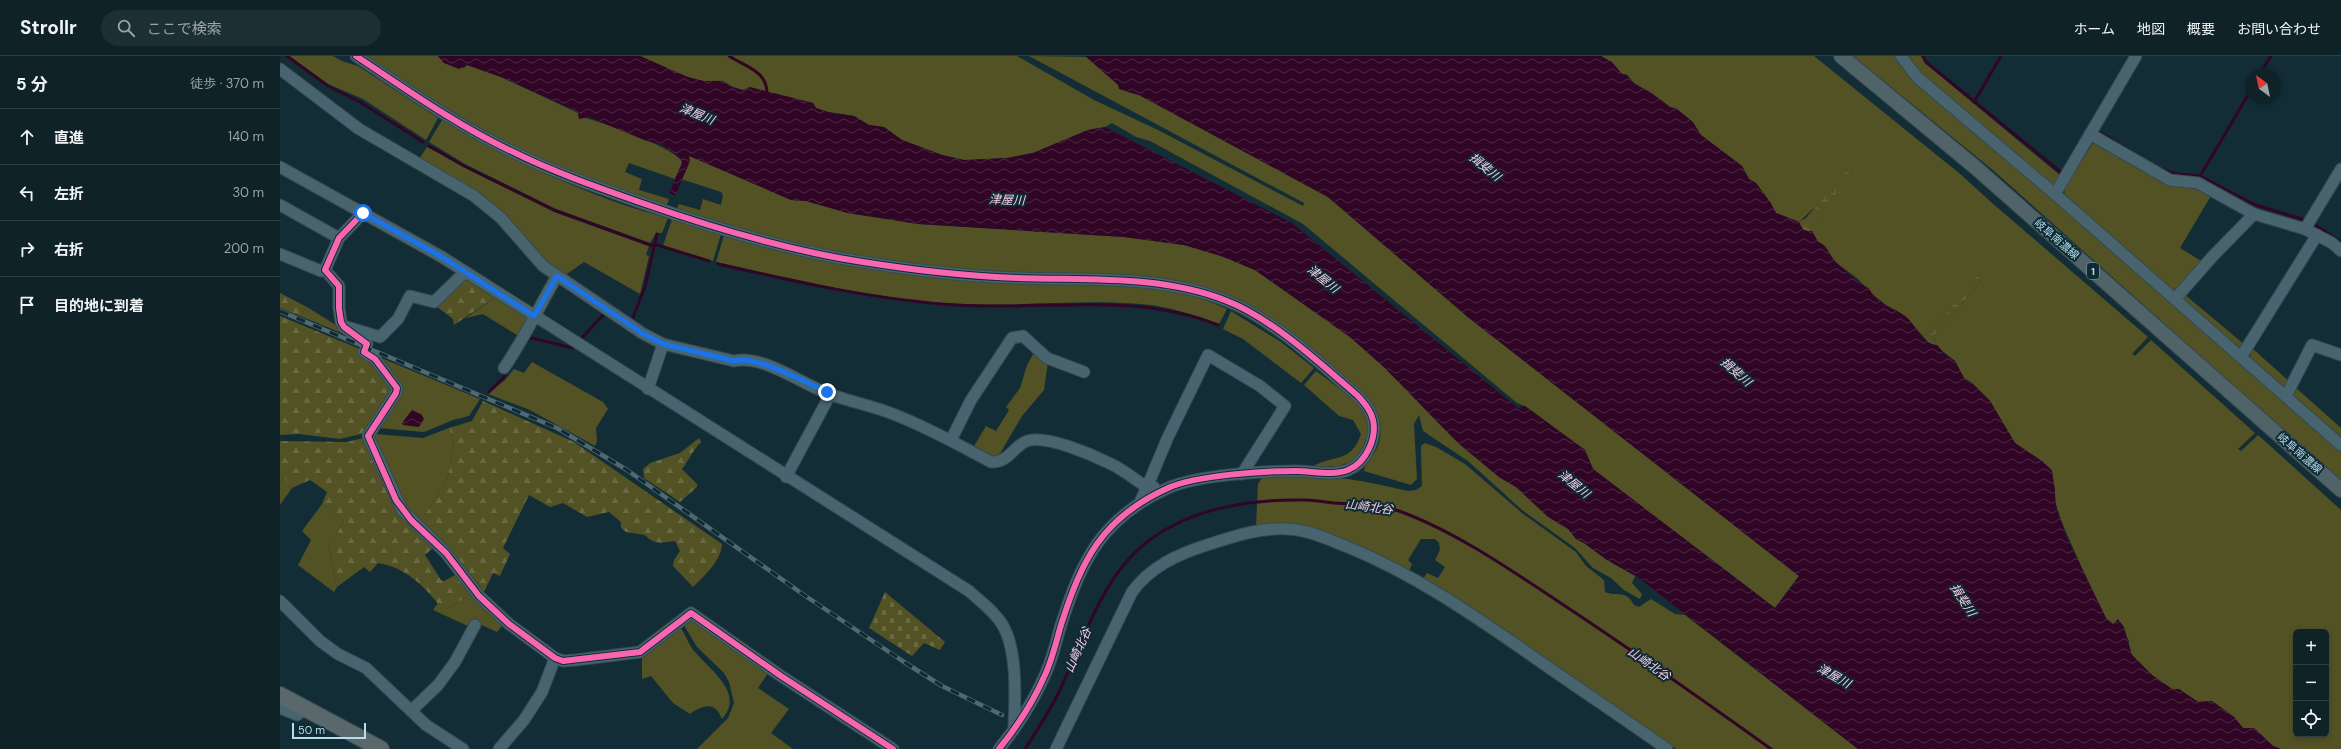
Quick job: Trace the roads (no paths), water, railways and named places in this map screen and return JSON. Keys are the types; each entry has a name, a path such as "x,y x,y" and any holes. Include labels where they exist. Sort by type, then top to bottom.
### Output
{"highway":[{"path":"280,695 381,749"}],"main road":[{"name":"岐阜南濃線","path":"1841,56 1975,167 2341,490"}],"street":[{"path":"356,56 443,113 508,150 586,184 724,229 836,257 909,269 996,277 1136,282 1190,289 1229,302 1264,322 1291,341 1359,397 1368,408 1375,428 1373,438 1364,457 1347,470 1242,474 1169,487 1140,502 1116,521 1094,547 1070,596 1044,677 1014,728 999,749"},
{"path":"1901,56 1917,77 2055,194 2341,445"},
{"path":"2055,194 2136,56"},
{"path":"280,70 359,129 474,196 501,218 536,260 557,276 642,333 663,344 734,361 742,359 758,362 830,394 892,413 951,440 991,462 998,462 1008,457 1017,447 1026,441 1038,439 1111,464 1147,487 1165,485 1169,487"},
{"path":"2090,134 2170,180 2198,183 2254,214 2305,229 2341,251"},
{"path":"280,167 465,272 786,477 969,591 991,611 1001,623 1010,646 1015,694 1014,728"},
{"path":"2305,229 2341,169"},
{"path":"280,205 314,226 339,238"},
{"path":"325,270 339,238 363,213"},
{"path":"2175,299 2212,257 2254,214"},
{"path":"2242,357 2317,235"},
{"path":"280,254 321,271 325,270"},
{"path":"325,270 339,286 339,308 345,328 366,348 397,388 396,393 368,436 396,500 411,520 446,553 479,596 509,624 555,658 564,661 640,652 691,613 781,676 893,749"},
{"path":"345,328 351,327 380,337 398,319 410,296 434,302 465,272"},
{"path":"504,368 518,348 557,276"},
{"path":"951,440 971,400 1012,338 1023,336 1047,358 1084,372"},
{"path":"648,389 663,344"},
{"path":"2286,396 2312,345 2341,355"},
{"path":"1140,502 1168,437 1208,355 1260,386 1285,406 1242,474"},
{"path":"786,477 830,394"},
{"path":"1056,749 1132,592 1140,582 1166,562 1184,552 1237,536 1271,529 1288,529 1305,532 1329,540 1412,578 1496,631 1667,749"},
{"path":"280,601 320,641 338,654 366,668 411,711 443,738 463,749"},
{"path":"411,711 438,685 454,662 475,625"},
{"path":"500,749 524,720 542,692 555,658"},
{"path":"280,708 297,715 305,709"}],"water":[{"path":"438,56 640,56 688,77 704,81 723,81 729,86 743,90 750,87 813,103 816,108 828,112 854,116 869,125 884,127 902,140 942,155 964,160 1007,158 1033,153 1088,130 1105,127 1292,223 1518,408 1525,406 1585,450 1593,469 1775,608 1799,576 1469,318 1328,197 1139,95 1119,89 1118,85 1085,56 1601,56 1612,62 1622,74 1627,75 1635,84 1650,92 1670,107 1677,109 1693,122 1701,135 1742,166 1749,179 1756,183 1776,213 1799,222 1805,230 1812,231 1818,242 1826,248 1840,266 1869,288 1876,298 1905,316 1923,338 1932,344 1937,345 1945,354 1955,361 1964,378 1972,383 1990,401 2015,443 2042,461 2052,471 2055,502 2066,535 2106,618 2113,624 2118,619 2124,627 2132,655 2152,675 2172,689 2179,689 2198,702 2212,701 2234,717 2243,728 2254,728 2273,746 2281,749 1858,749 1636,576 1607,560 1576,539 1568,529 1548,517 1516,487 1499,477 1457,442 1385,368 1350,337 1255,270 1221,256 1184,245 1124,237 918,224 848,213 806,201 791,200 689,156 690,161 675,196 669,193 682,163 681,159 662,145 644,140 589,117 579,119 578,113 574,110 501,77 467,65 459,69 444,63"},
{"path":"412,410 421,414 424,419 419,427 403,425 402,423"}],"waterway":[{"path":"287,56 328,86 360,102 423,142"},
{"path":"729,56 760,75 764,80 767,95"},
{"path":"1923,56 1926,62 2063,174"},
{"path":"1974,102 2001,56"},
{"path":"2264,68 2271,56"},
{"path":"2200,176 2245,100"},
{"path":"2099,132 2137,155"},
{"path":"429,146 464,166 554,210 653,246"},
{"path":"2161,169 2177,174 2200,176 2253,204 2305,220"},
{"path":"2315,225 2341,242"},
{"path":"632,320 645,287 657,234"},
{"path":"654,244 709,261"},
{"path":"718,264 807,284 867,295 927,303 990,306 1089,304 1121,305 1154,308 1186,315 1218,325"},
{"path":"581,339 603,315 608,313"},
{"path":"527,339 532,338 573,348"},
{"path":"489,392 504,377 507,370"},
{"name":"山崎北谷","path":"1025,749 1055,699 1086,630 1107,589 1119,570 1134,553 1151,539 1168,528 1205,512 1245,503 1285,500 1305,500 1384,507 1420,519 1440,529 1519,575 1610,636 1771,749"}],"railway":[{"path":"280,311 557,428 627,470 804,595 904,662 942,686 1002,715"}],"water label":[{"name":"津屋川","path":"697,114"},
{"name":"揖斐川","path":"1485,167"},
{"name":"津屋川","path":"1007,200"},
{"name":"津屋川","path":"1323,279"},
{"name":"揖斐川","path":"1736,372"},
{"name":"津屋川","path":"1574,484"},
{"name":"揖斐川","path":"1963,600"},
{"name":"津屋川","path":"1834,676"}]}
